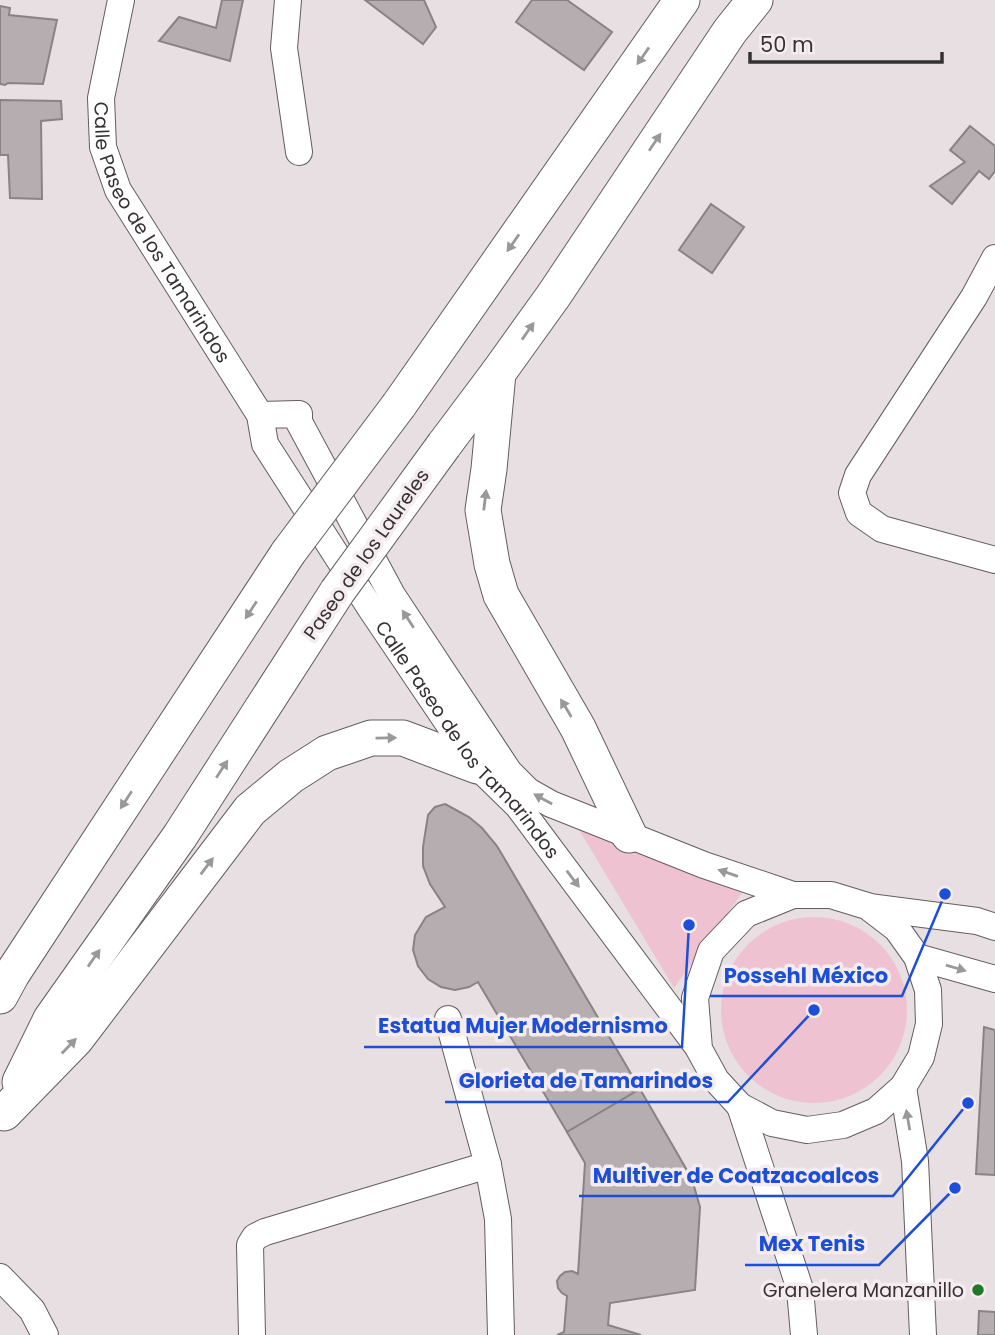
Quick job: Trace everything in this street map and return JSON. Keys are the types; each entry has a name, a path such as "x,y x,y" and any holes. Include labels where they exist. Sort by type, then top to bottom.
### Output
{"main road":[{"name":"Paseo de los Laureles","path":"2,1118 51,1019 180,836 337,592 554,295 730,31 755,0"},
{"path":"0,996 288,552 399,405 681,1 714,13 730,31"},
{"path":"498,373 483,510 492,564 501,595 578,728 629,835"},
{"path":"2,1118 76,1039 250,810 291,776 327,752 371,738 403,738 477,766"}],"street":[{"name":"Calle Paseo de los Tamarindos","path":"121,0 101,98 103,147 118,190 260,415 265,444 371,609 477,766 518,806 699,1049"},
{"path":"288,0 284,48 299,152"},
{"path":"995,258 974,297 858,475 852,494 859,513 882,529 995,560"},
{"name":"Calle Paseo de los Tamarindos","path":"260,415 299,414 299,422 392,594 509,772 528,791 551,804 704,865 793,895"},
{"path":"867,906 897,929 917,957 928,990 929,1024 920,1058 903,1087 876,1111 865,1116 843,1125 807,1130 772,1123 740,1106 716,1080 699,1049 695,998 711,950 746,914 793,895 831,895 867,906 976,921 995,927"},
{"path":"917,957 995,979"},
{"path":"448,1019 488,1165 498,1219 500,1335"},
{"path":"903,1087 915,1161 923,1335"},
{"path":"740,1106 800,1289 804,1335"},
{"path":"252,1335 250,1245 255,1237 488,1165"},
{"path":"0,1277 32,1310 45,1335"}],"shaded area":[{"path":"572,818 742,893 674,988"},
{"path":"814,917 850,924 880,944 900,974 907,1010 900,1046 880,1076 850,1096 814,1103 778,1096 748,1076 728,1046 721,1010 728,974 748,944 778,924"}],"building":[{"path":"222,0 243,0 230,61 159,41 179,17 216,28"},
{"path":"365,0 424,0 436,27 423,44"},
{"path":"532,0 567,0 612,32 584,70 516,22"},
{"path":"0,6 10,8 9,15 57,20 43,84 0,84"},
{"path":"0,100 61,101 62,119 41,121 42,199 10,198 8,155 0,155"},
{"path":"970,126 995,146 995,171 989,179 979,171 952,204 930,186 965,162 950,150"},
{"path":"711,204 744,227 712,273 679,250"},
{"path":"445,804 469,817 497,846 640,1089 567,1132 478,982 455,990 441,987 428,979 418,966 413,950 415,935 426,917 445,907 430,884 423,866 423,847 428,815 435,807"},
{"path":"984,1027 995,1030 995,1175 976,1174"},
{"path":"640,1089 692,1179 700,1207 695,1290 610,1303 608,1325 641,1335 557,1335 564,1332 567,1296 558,1288 557,1281 565,1272 578,1274 585,1163 567,1132"},
{"path":"979,1311 995,1312 995,1335 978,1335"}],"place":[{"name":"Possehl México","path":"945,894"},
{"name":"Estatua Mujer Modernismo","path":"689,925"},
{"name":"Glorieta de Tamarindos","path":"814,1010"},
{"name":"Multiver de Coatzacoalcos","path":"968,1103"},
{"name":"Mex Tenis","path":"955,1188"},
{"name":"Granelera Manzanillo","path":"978,1290"}]}
